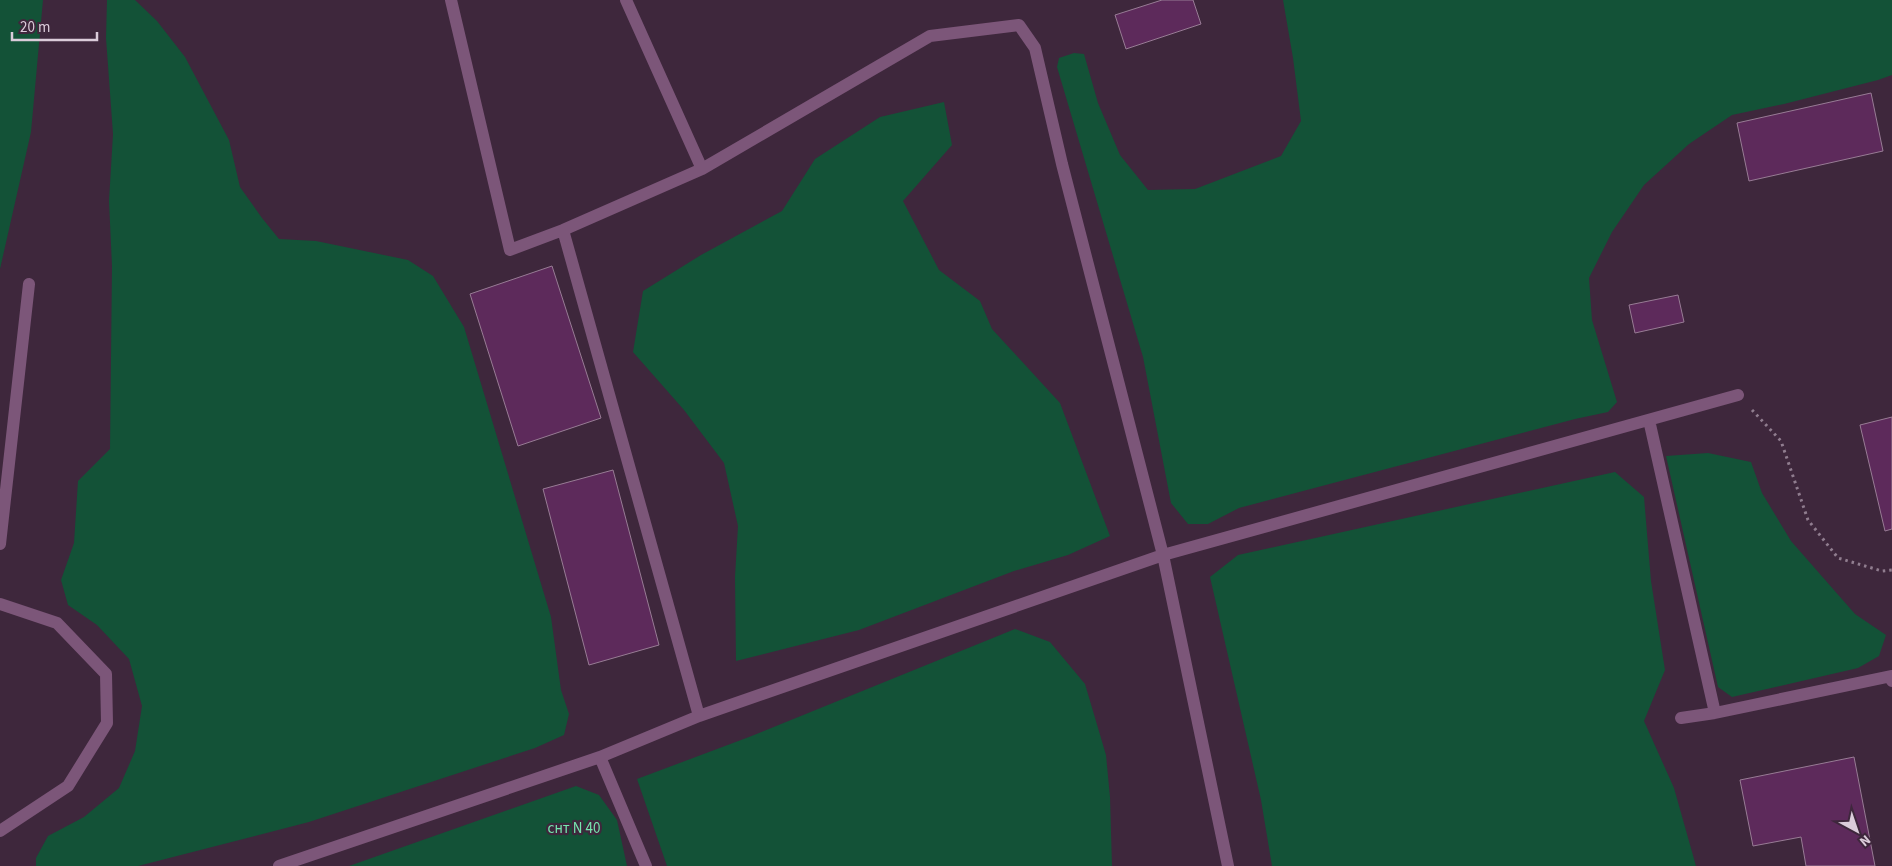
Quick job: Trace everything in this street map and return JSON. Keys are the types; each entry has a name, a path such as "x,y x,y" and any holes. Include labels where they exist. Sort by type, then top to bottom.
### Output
{"lane":[{"path":"451,0 510,250 563,230 702,169 930,36 1019,25 1035,48 1062,164 1163,554 1228,866"},
{"path":"626,0 702,169"},
{"path":"563,230 699,716"},
{"path":"0,544 29,284"},
{"path":"280,866 600,757 699,716 1163,554 1738,395"},
{"path":"1649,420 1715,713"},
{"path":"0,604 57,623 106,674 107,723 68,786 0,831"},
{"path":"1681,718 1715,713 1891,676 1892,682"},
{"path":"600,757 646,866"}],"path":[{"path":"1738,395 1781,441 1808,520 1838,558 1882,571 1892,570"}],"green space":[{"path":"0,0 43,0 31,132 0,269"},
{"path":"107,0 135,0 157,21 185,57 229,140 240,187 279,239 316,241 408,260 433,276 464,327 551,617 561,690 569,714 564,735 535,748 309,822 138,866 36,866 36,858 48,836 84,817 119,788 135,751 142,706 129,659 97,625 68,605 61,580 74,543 78,481 110,449 112,266 109,201 113,134 106,38"},
{"path":"1283,0 1892,0 1892,75 1784,104 1732,115 1689,144 1644,185 1612,232 1589,278 1592,320 1617,402 1608,412 1575,419 1239,508 1208,524 1188,524 1171,503 1143,357 1057,67 1059,58 1074,53 1084,54 1098,103 1120,155 1148,190 1195,189 1281,156 1301,121"},
{"path":"944,102 952,145 903,201 939,270 980,301 992,329 1060,403 1110,536 1068,555 1014,571 859,630 736,661 735,577 738,526 724,463 684,410 633,352 643,291 701,255 782,211 815,159 880,117"},
{"path":"1708,453 1751,462 1762,493 1791,541 1855,614 1886,635 1879,656 1858,668 1732,697 1718,687 1666,456"},
{"path":"1615,472 1644,497 1651,581 1665,670 1644,721 1674,788 1696,866 1272,866 1261,800 1210,577 1238,555"},
{"path":"1015,629 1050,642 1085,684 1106,755 1110,797 1112,866 667,866 637,779 749,737"},
{"name":"снт N 40","path":"576,786 599,795 617,820 627,866 349,866"}],"building":[{"path":"1162,0 1193,0 1201,24 1126,49 1115,15"},
{"path":"1871,93 1883,151 1749,181 1737,123"},
{"path":"552,266 601,418 518,446 470,294"},
{"path":"1678,295 1684,322 1635,333 1629,305"},
{"path":"1892,417 1892,529 1885,531 1860,425"},
{"path":"613,470 659,645 589,665 543,489"},
{"path":"1854,757 1875,866 1806,866 1801,837 1753,846 1740,780"}]}
